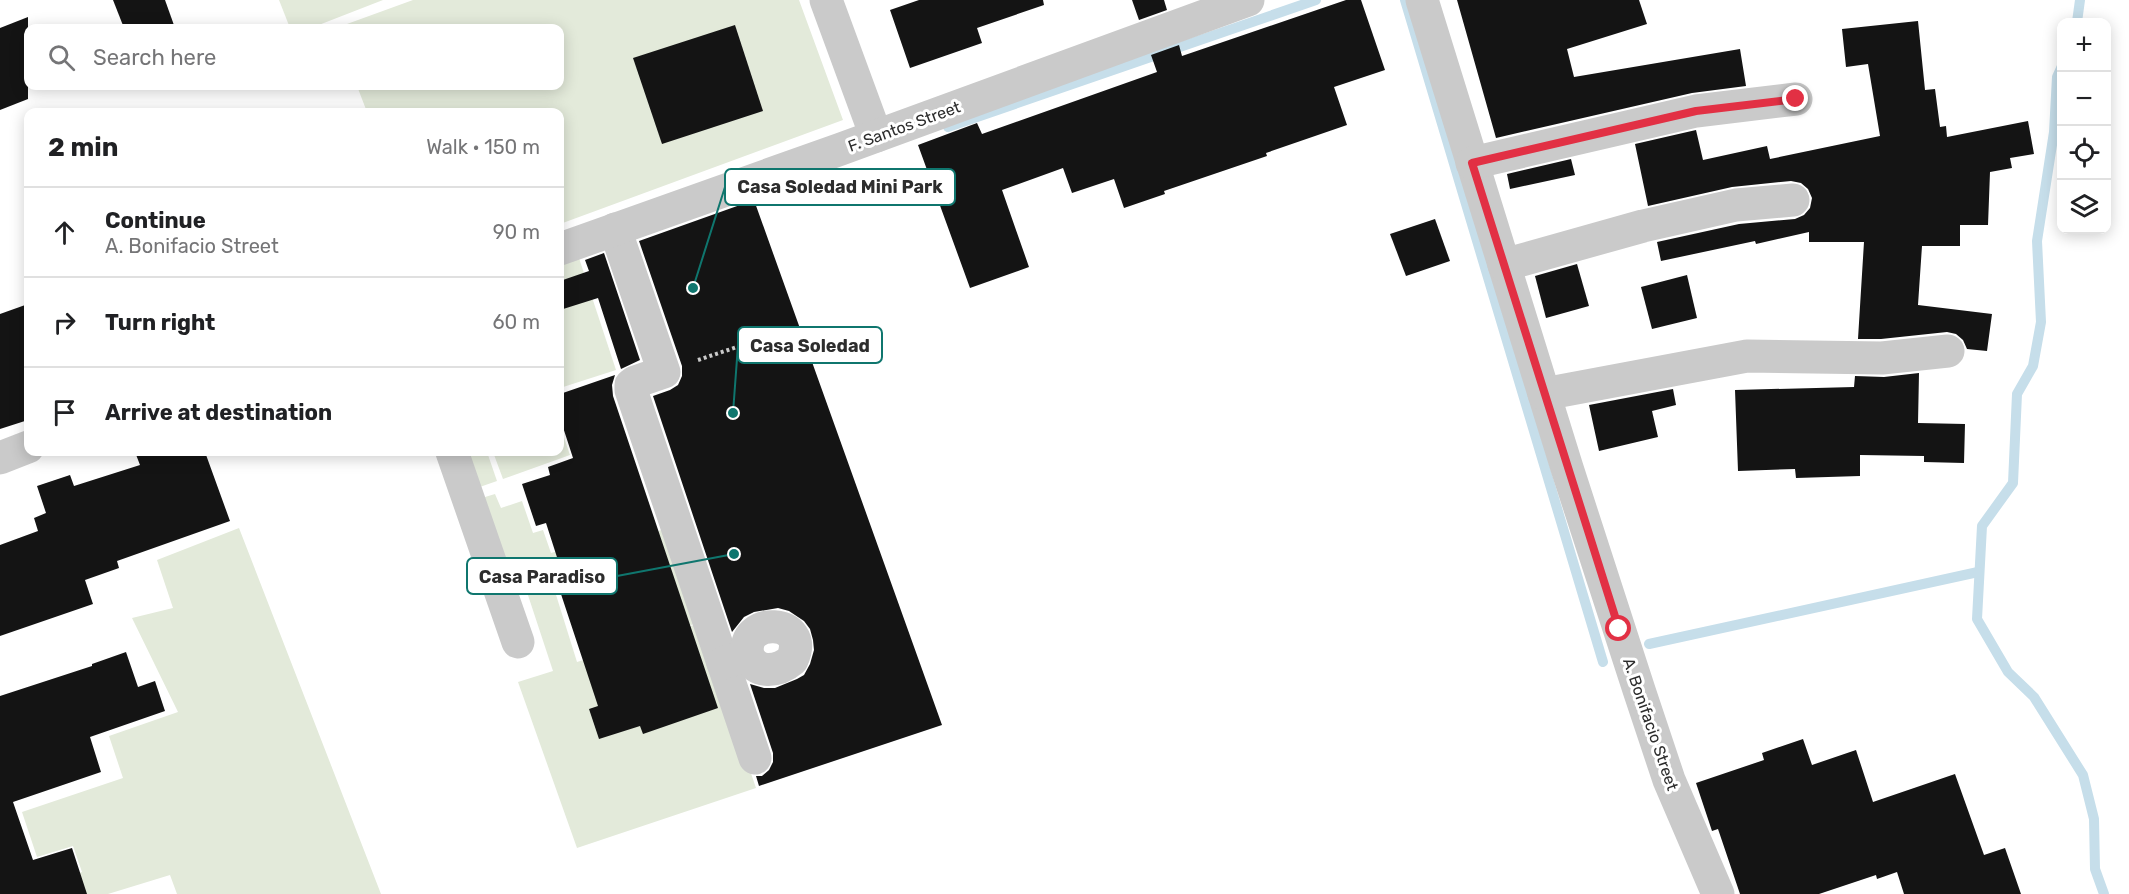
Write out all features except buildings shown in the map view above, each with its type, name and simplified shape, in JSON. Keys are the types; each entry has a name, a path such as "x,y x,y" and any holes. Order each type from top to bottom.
{"street":[{"path":"826,0 876,136"},
{"name":"F. Santos Street","path":"564,248 1248,0"},
{"name":"A. Bonifacio Street","path":"1422,0 1544,394 1669,780 1718,894"},
{"path":"1472,163 1696,111 1796,99"},
{"path":"1504,265 1654,223 1736,205 1793,200"},
{"path":"615,229 664,372 635,382 631,385 631,390 759,654 755,759"},
{"path":"1544,394 1747,356 1882,358 1948,351"},
{"path":"0,458 24,449"},
{"path":"453,456 518,642"}],"path":[{"path":"664,372 782,332 787,347"}],"green space":[{"path":"279,0 383,0 321,24 288,24"},
{"path":"413,0 799,0 843,120 564,223 564,108 365,108 359,90 564,90 564,24 347,24"},
{"path":"579,258 616,370 564,387 564,264"},
{"path":"564,438 570,455 503,479 494,456 564,456"},
{"path":"462,456 488,456 497,481 474,489"},
{"path":"495,494 501,508 522,501 533,533 543,530 551,553 565,549 569,560 503,582 475,500"},
{"path":"670,527 700,622 667,633 600,566 552,582 577,662 700,623 756,788 577,848 518,682 553,671 522,577"},
{"path":"239,528 381,894 177,894 170,875 108,894 53,894 48,882 82,872 73,846 37,857 22,812 123,778 109,736 178,712 132,618 173,608 157,560"}],"waterway":[{"path":"948,127 1316,0"},
{"path":"1405,0 1603,662"},
{"path":"2078,18 2080,0"},
{"path":"2059,72 2057,77 2054,132 2037,241 2041,322 2033,366 2017,394 2013,483 1982,526 1977,619 2008,672 2034,697 2083,775 2094,819 2095,869 2104,894"},
{"path":"1649,644 1978,572"}],"place":[{"name":"Casa Soledad Mini Park","path":"693,288"},
{"name":"Casa Soledad","path":"733,413"},
{"name":"Casa Paradiso","path":"734,554"}],"route":[{"path":"1619,629 1472,163 1696,111 1796,99"}]}
